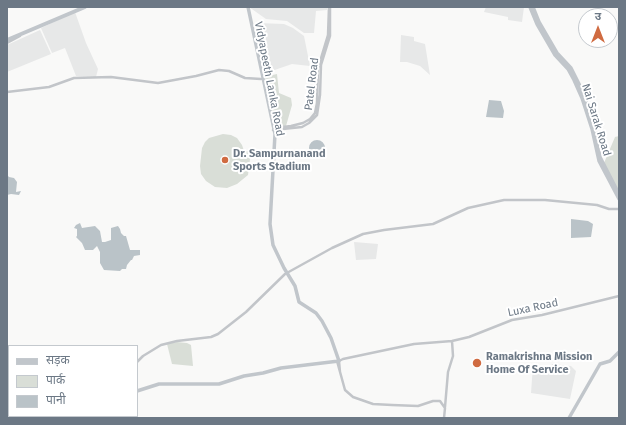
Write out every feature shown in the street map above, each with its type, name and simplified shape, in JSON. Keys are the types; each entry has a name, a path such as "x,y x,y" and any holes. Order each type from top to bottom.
{"highway":[{"path":"46,24 82,7"},
{"path":"7,41 86,7"}],"main road":[{"name":"Vidyapeeth Lanka Road","path":"247,7 261,79 274,129"},
{"name":"Vidyapeeth Lanka Road","path":"247,7 274,129 269,204 269,236 272,250 293,287 298,303 315,314 320,322 329,339 337,360"},
{"name":"Nai Sarak Road","path":"532,8 557,53 571,68 579,84 595,128 600,157 619,199"},
{"name":"Nai Sarak Road","path":"609,177 619,194"},
{"path":"569,418 600,364 610,361 619,352"},
{"path":"138,390 158,383 220,382 279,367 337,360"},
{"path":"51,418 56,417"}],"street":[{"name":"Patel Road","path":"274,129 303,123 310,119 315,113 317,103 318,68 329,36 330,7"},
{"path":"7,92 49,88 74,78 110,78 158,82 196,76 219,70 229,71 244,78 261,79"},
{"path":"138,361 143,356 161,345 176,341 210,337 218,334 246,312 285,273 332,248 363,234 433,224 463,209 504,200 529,199 619,209"},
{"name":"Luxa Road","path":"337,360 414,344 452,341 469,337 518,318 542,316 619,295"},
{"path":"445,418 448,372 453,356 452,341"},
{"name":"Vidyapeeth Lanka Road","path":"337,360 344,386 347,392 353,397 362,401 379,404 418,406 437,401 442,403 445,411"}],"shaded area":[{"path":"249,7 327,7 327,10 316,11 314,33 304,33 287,21 266,19"},
{"path":"486,7 524,7 522,22 508,20 508,17 484,12"},
{"path":"75,12 86,43 98,69 96,77 76,76 65,48 52,53 41,28"},
{"path":"257,23 284,24 293,28 304,36 310,66 292,64 263,74 251,25"},
{"path":"40,30 51,54 7,72 7,45"},
{"path":"401,35 414,37 414,41 425,44 430,75 420,66 407,62 400,62"},
{"path":"354,242 378,244 376,259 356,260"},
{"path":"552,364 571,366 576,371 570,399 531,393 533,365 551,367"}],"green space":[{"path":"277,74 279,93 291,98 292,105 286,126 274,127 264,77"},
{"name":"Dr. Sampurnanand Sports Stadium","path":"223,134 231,135 237,138 244,151 251,151 248,175 237,184 227,188 215,187 206,181 201,174 200,166 202,148 205,142 209,138"},
{"path":"619,136 619,189 615,189 604,163 615,137"},
{"path":"177,342 191,345 193,366 172,364 167,344"}],"water":[{"path":"489,100 501,101 504,111 503,118 486,117"},
{"path":"317,140 323,142 325,148 323,154 317,156 311,154 309,148 311,142"},
{"path":"7,175 14,178 17,182 16,192 21,191 19,195 7,195"},
{"path":"571,219 588,221 593,224 591,237 571,238"},
{"path":"80,223 82,228 95,226 100,231 102,242 111,240 111,228 118,226 121,233 126,236 130,250 140,250 140,255 134,256 127,265 126,269 122,269 120,271 104,270 100,263 100,252 97,246 93,250 85,250 82,243 76,237 77,229 74,228"}],"place":[{"name":"Dr. Sampurnanand Sports Stadium","path":"225,160"},
{"name":"Ramakrishna Mission Home Of Service","path":"477,363"}]}
